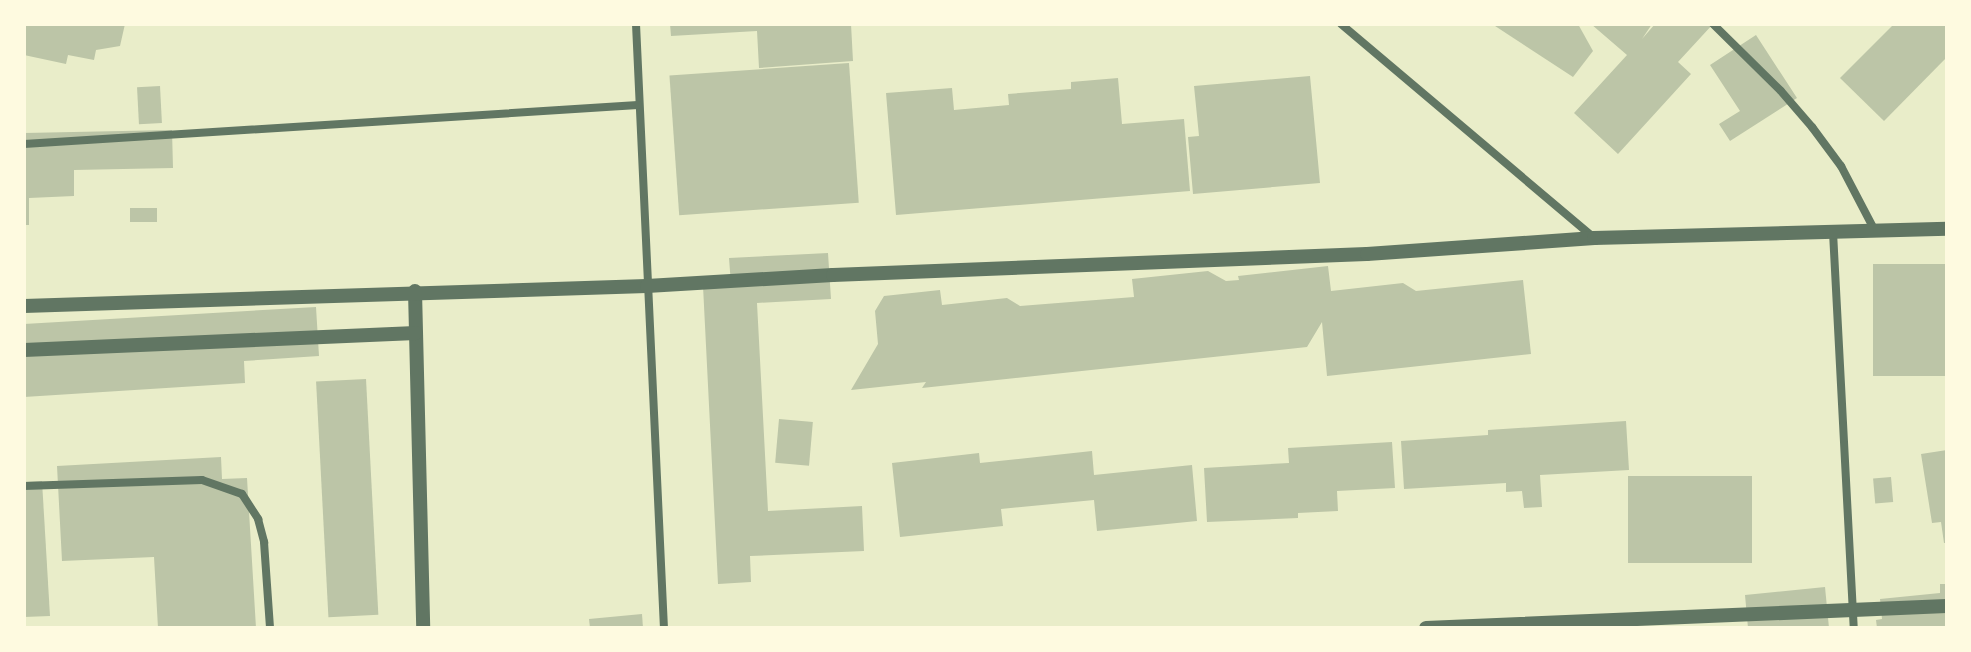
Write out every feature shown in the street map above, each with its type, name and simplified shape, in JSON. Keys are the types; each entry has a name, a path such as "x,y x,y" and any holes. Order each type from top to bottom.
{"street":[{"path":"636,24 664,628"},
{"path":"1341,24 1594,238"},
{"path":"1713,24 1781,91 1820,137 1841,166 1875,231"},
{"path":"24,144 638,105"},
{"path":"24,306 415,291 647,286 1367,254 1594,238 1947,229"},
{"path":"1833,232 1854,628"},
{"path":"415,291 423,628"},
{"path":"24,350 416,333"},
{"path":"24,486 202,480 242,494 258,519 264,542 270,628"},
{"path":"1426,628 1621,624 1947,606"}],"building":[{"path":"24,24 125,24 120,46 96,50 94,60 68,55 66,64 24,55"},
{"path":"670,24 851,24 853,61 759,68 757,31 671,36"},
{"path":"1492,24 1578,24 1593,51 1573,77"},
{"path":"1591,24 1652,24 1642,39 1655,24 1713,24 1678,62 1691,74 1618,154 1574,113 1627,55"},
{"path":"1894,24 1947,24 1947,57 1884,121 1840,78"},
{"path":"1756,35 1797,98 1730,141 1719,124 1740,111 1710,65"},
{"path":"849,63 859,203 679,215 669,76"},
{"path":"1310,76 1320,183 1193,194 1188,137 1199,136 1194,86"},
{"path":"1118,78 1122,124 1184,119 1190,191 896,215 886,93 952,88 954,110 1009,105 1008,94 1071,89 1071,82"},
{"path":"160,86 162,123 139,124 137,87"},
{"path":"172,130 173,168 74,170 74,196 29,198 29,225 24,225 24,133"},
{"path":"130,208 157,208 157,222 130,222"},
{"path":"828,253 831,299 757,303 768,511 862,506 864,551 750,556 751,582 718,584 703,286 731,285 729,258"},
{"path":"1873,264 1947,264 1947,376 1873,376"},
{"path":"1328,266 1331,291 1403,283 1416,291 1523,280 1531,354 1327,376 1322,322 1307,347 922,388 926,382 851,390 878,344 875,311 884,296 940,290 942,305 1007,298 1020,306 1134,297 1132,279 1208,271 1226,281 1239,280 1238,276"},
{"path":"316,307 319,356 244,361 245,383 24,397 24,324"},
{"path":"366,379 378,615 328,617 316,382"},
{"path":"779,419 813,422 809,466 775,463"},
{"path":"1626,421 1629,470 1540,475 1542,507 1524,508 1522,491 1506,492 1506,483 1404,489 1401,441 1488,435 1488,430"},
{"path":"1392,442 1395,488 1337,491 1338,511 1298,513 1298,518 1207,522 1204,468 1289,463 1288,448"},
{"path":"1947,450 1947,543 1944,543 1941,522 1932,523 1921,454"},
{"path":"1092,451 1094,475 1192,465 1197,521 1097,531 1094,500 1001,509 1003,526 900,537 892,463 979,453 980,463"},
{"path":"221,457 222,479 247,478 256,628 158,628 154,557 62,561 57,466"},
{"path":"1628,476 1752,476 1752,563 1628,563"},
{"path":"1891,477 1893,502 1875,503 1873,479"},
{"path":"42,481 50,616 24,617 24,482"},
{"path":"1940,584 1947,584 1947,628 1877,628 1876,620 1882,619 1880,599 1940,593"},
{"path":"1825,587 1829,628 1748,628 1745,595"},
{"path":"642,614 643,628 590,628 589,619"}]}
